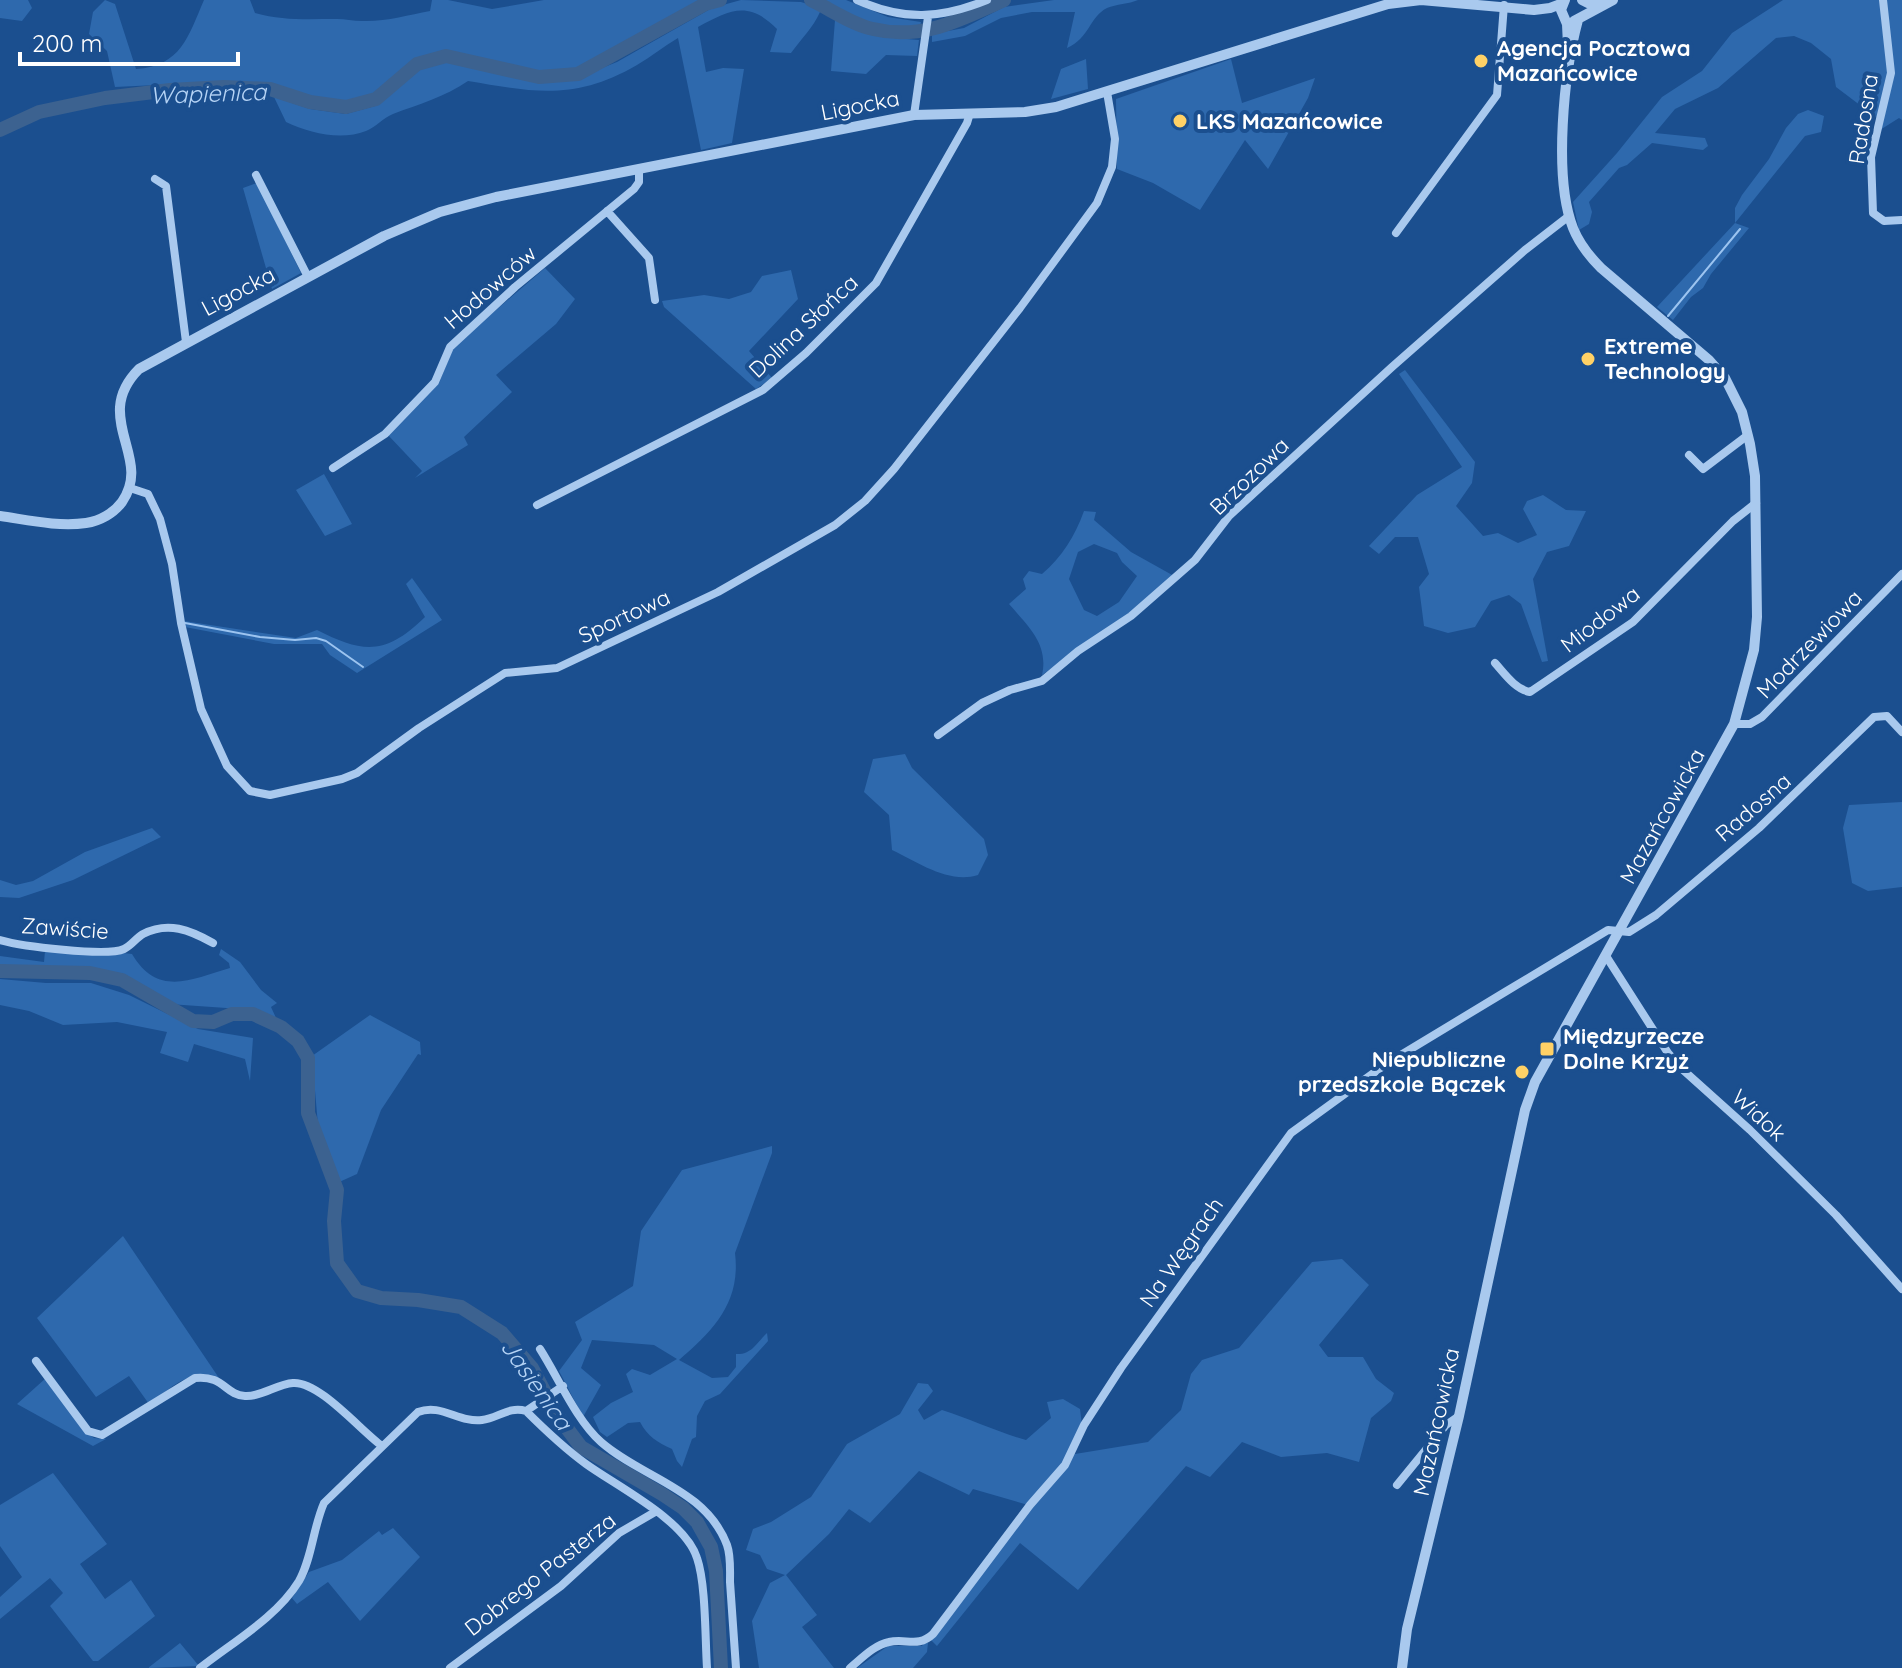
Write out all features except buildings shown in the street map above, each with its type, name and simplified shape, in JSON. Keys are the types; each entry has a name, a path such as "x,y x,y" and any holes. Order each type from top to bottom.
{"street":[{"path":"857,0 891,13 928,17 951,13 987,0"},
{"name":"Ligocka","path":"130,488 132,462 121,422 122,396 131,377 139,369 384,236 457,207 914,115 1040,110 1388,4 1421,0 1534,10 1564,9"},
{"path":"1582,0 1588,3 1602,0"},
{"name":"Mazańcowicka","path":"1402,1668 1407,1629 1459,1416 1525,1110 1535,1082 1734,724 1747,682 1755,639 1758,552 1755,476 1742,412 1725,378 1692,344 1589,256 1569,216 1563,132 1569,55 1585,7 1582,0"},
{"path":"1564,9 1571,21 1613,0"},
{"name":"Radosna","path":"1883,0 1891,73 1871,157 1873,213 1884,221 1902,220"},
{"path":"1396,233 1497,95 1504,5"},
{"path":"1564,9 1569,55"},
{"path":"914,115 928,17"},
{"name":"Sportowa","path":"130,488 148,494 160,519 201,709 227,766 240,783 250,791 270,795 357,773 419,728 505,673 557,668 718,592 835,525 865,501 894,469 1020,308 1097,203 1112,167 1115,139 1107,92"},
{"name":"Dolina Słońca","path":"537,505 763,390 806,353 876,283 922,206 970,113"},
{"name":"Hodowców","path":"333,468 385,434 435,382 450,347 515,287 639,182 639,169"},
{"path":"256,175 308,277"},
{"path":"155,179 166,186 186,342"},
{"path":"607,211 649,258 655,300"},
{"name":"Brzozowa","path":"938,735 982,703 1010,690 1042,681 1078,651 1131,616 1195,560 1229,516 1392,367 1525,250 1569,216"},
{"path":"1689,455 1703,469 1748,435"},
{"path":"0,516 64,524 89,523 117,508 130,488"},
{"name":"Miodowa","path":"1495,663 1514,684 1530,692 1633,622 1733,521 1756,503"},
{"name":"Modrzewiowa","path":"1734,724 1750,724 1762,717 1902,574"},
{"name":"Radosna","path":"1620,931 1629,932 1656,915 1759,828 1874,717 1887,716 1902,732"},
{"name":"Zawiście","path":"0,940 44,949 123,950 140,936 157,928 179,927 213,943"},
{"name":"Na Węgrach","path":"850,1668 876,1647 889,1641 919,1642 933,1634 1030,1505 1065,1465 1084,1425 1114,1378 1291,1133 1386,1064 1608,930 1620,931"},
{"name":"Widok","path":"1606,956 1668,1053 1682,1069 1750,1130 1836,1215 1902,1289"},
{"path":"540,1349 561,1388 598,1439 619,1456 690,1496 720,1529 728,1549 736,1668"},
{"path":"36,1361 88,1431 95,1434 102,1435 195,1378 206,1377 216,1379 237,1395 249,1397 287,1383 300,1382 314,1388 382,1446"},
{"path":"200,1668 279,1606 300,1579 324,1503 418,1412 427,1409 483,1420 507,1411 526,1411 561,1388"},
{"path":"526,1411 584,1463 680,1529 697,1558 707,1668"},
{"path":"1397,1485 1446,1425 1459,1416"},
{"name":"Dobrego Pasterza","path":"450,1668 561,1586 619,1533 655,1512"}],"shaded area":[{"path":"0,0 28,0 32,8 22,21 0,18"},
{"path":"105,0 115,4 136,69 151,67 173,56 187,37 204,0 250,0 255,13 276,17 371,21 430,11 432,0 492,9 544,0 707,0 575,70 540,72 444,53 415,61 375,96 346,104 309,99 269,86 239,81 115,87 107,51 89,34 93,12"},
{"path":"741,0 801,2 817,7 820,12 791,53 770,52 777,29 748,11 729,13 698,27 706,72 723,68 744,69 732,143 701,150 678,38 637,65 594,84 554,91 468,81 356,134 325,134 286,122 274,97 310,109 346,114 375,106 424,66 445,62 537,81 572,80 617,62 712,8"},
{"path":"817,0 846,0 888,17 921,22 920,28 872,27"},
{"path":"1054,0 1138,0 1101,12 1080,39 1067,48 1075,12 1032,12 1001,18 965,36 932,42 932,34 964,28 1004,7"},
{"path":"1783,0 1880,0 1889,73 1877,118 1836,87 1831,59 1811,43 1794,36 1776,38 1718,88 1675,109 1655,133 1705,138 1708,146 1703,150 1652,143 1627,165 1619,168 1589,202 1592,212 1589,224 1579,230 1573,202 1662,97 1702,71 1732,33"},
{"path":"1885,0 1902,0 1902,120 1899,118 1880,130 1892,74"},
{"path":"835,20 882,37 919,40 917,56 886,55 866,74 831,71"},
{"path":"1086,59 1088,89 1051,99 1061,69"},
{"name":"LKS Mazańcowice","path":"1231,59 1242,103 1315,78 1308,98 1268,169 1245,140 1200,210 1153,183 1117,169 1116,99"},
{"path":"1808,110 1824,116 1821,132 1805,136 1735,223 1735,208 1786,128 1798,114"},
{"path":"257,183 301,273 272,289 243,188"},
{"path":"1735,223 1749,228 1703,288 1691,297 1673,320 1657,307"},
{"path":"545,268 575,299 556,324 496,375 512,392 464,437 468,445 415,478 422,471 388,435 439,383 454,346"},
{"path":"791,270 798,299 749,351 772,378 756,389 664,307 662,301 704,295 729,299 751,292 762,276"},
{"path":"1405,370 1475,462 1472,483 1456,506 1483,536 1498,533 1518,543 1537,535 1523,509 1527,501 1543,495 1566,510 1586,511 1569,546 1547,552 1533,579 1548,661 1542,662 1521,604 1509,595 1491,601 1475,627 1448,633 1424,626 1419,587 1429,574 1418,537 1395,537 1379,554 1369,546 1417,495 1462,467 1399,374"},
{"path":"324,474 352,524 325,536 296,490"},
{"path":"1084,511 1096,512 1094,520 1131,552 1174,576 1129,613 1042,675 1040,645 1009,604 1026,589 1023,579 1029,571 1042,574 1056,560","holes":["1094,544 1117,553 1137,576 1119,602 1097,616 1084,610 1069,579 1078,552"]},
{"path":"412,578 442,620 357,673 330,655 322,644 274,644 185,627 184,621 296,638 317,630 348,643 374,647 398,638 425,617 406,584"},
{"path":"905,754 912,768 984,839 988,855 978,875 956,877 945,874 892,850 889,815 864,792 873,759"},
{"path":"1902,802 1902,887 1868,891 1852,883 1843,828 1849,805"},
{"path":"152,828 161,837 73,880 19,898 0,897 0,880 16,885 33,881 85,852"},
{"path":"221,949 240,962 261,990 277,1003 271,1007 277,1020 255,1010 169,1004 122,976 90,969 22,970 0,967 0,956 44,962 45,951 123,953 132,954 142,968 153,976 176,982 230,968 229,963 219,955"},
{"path":"0,979 91,983 129,995 198,1029 253,1038 250,1081 245,1059 194,1044 188,1062 160,1053 167,1032 117,1022 63,1025 29,1011 0,1005"},
{"path":"370,1015 420,1042 421,1055 418,1054 381,1110 357,1174 337,1183 318,1125 312,1056"},
{"path":"772,1146 735,1253 734,1286 729,1300 714,1326 679,1360 712,1378 728,1377 736,1367 736,1354 750,1350 767,1333 768,1341 720,1394 705,1401 697,1416 696,1437 692,1439 682,1467 672,1449 653,1438 640,1422 628,1423 607,1437 600,1432 593,1417 633,1392 626,1374 632,1369 650,1375 677,1359 654,1345 592,1340 581,1368 601,1385 583,1417 559,1371 582,1340 575,1322 633,1286 641,1231 682,1170"},
{"path":"123,1236 219,1378 190,1377 149,1404 129,1376 96,1397 37,1318"},
{"path":"1342,1259 1369,1285 1319,1345 1328,1357 1363,1357 1376,1379 1394,1393 1391,1401 1371,1418 1359,1462 1327,1453 1281,1457 1242,1442 1210,1477 1186,1466 1078,1590 1020,1543 937,1646 931,1640 1028,1505 973,1489 969,1495 919,1471 870,1523 849,1509 829,1534 786,1575 817,1615 802,1627 834,1668 759,1668 752,1621 770,1583 785,1575 767,1569 760,1555 746,1550 753,1529 771,1522 811,1497 847,1444 900,1414 918,1383 928,1384 933,1391 918,1410 924,1420 942,1410 1026,1440 1051,1418 1047,1402 1063,1399 1080,1409 1082,1425 1069,1455 1148,1442 1181,1410 1191,1374 1202,1360 1239,1348 1312,1262"},
{"path":"46,1378 84,1431 94,1438 106,1439 93,1446 17,1404"},
{"path":"53,1473 107,1544 80,1564 105,1599 131,1580 155,1616 98,1661 93,1661 50,1606 63,1593 50,1578 0,1619 0,1597 22,1577 0,1546 0,1505"},
{"path":"393,1528 420,1557 360,1621 328,1582 297,1604 292,1598 309,1572 342,1560 379,1531 382,1535"},
{"path":"180,1643 199,1666 148,1668"},
{"path":"928,1643 927,1652 913,1668 857,1668 888,1646 922,1646"}],"waterway":[{"name":"Wapienica","path":"0,130 39,112 105,98 170,90 224,87 270,89 310,102 346,107 376,99 417,64 446,56 539,77 578,74 705,4 720,0"},
{"name":"Wapienica","path":"811,0 865,27 891,32 941,26 1004,0"},
{"path":"1668,316 1740,229"},
{"path":"185,623 260,637 316,638 326,641 363,667"},
{"name":"Jasienica","path":"0,971 90,973 122,980 193,1021 213,1022 232,1014 253,1014 281,1027 298,1041 308,1058 308,1113 337,1190 334,1221 337,1263 357,1291 381,1298 461,1307 502,1333 532,1368 557,1415 581,1447 662,1494 697,1522 711,1547 716,1571 721,1668"}],"place":[{"name":"Agencja Pocztowa Mazańcowice","path":"1481,61"},
{"name":"LKS Mazańcowice","path":"1180,121"},
{"name":"Extreme Technology","path":"1588,359"},
{"name":"Międzyrzecze Dolne Krzyż","path":"1547,1049"},
{"name":"Niepubliczne przedszkole Bączek","path":"1522,1072"}]}
